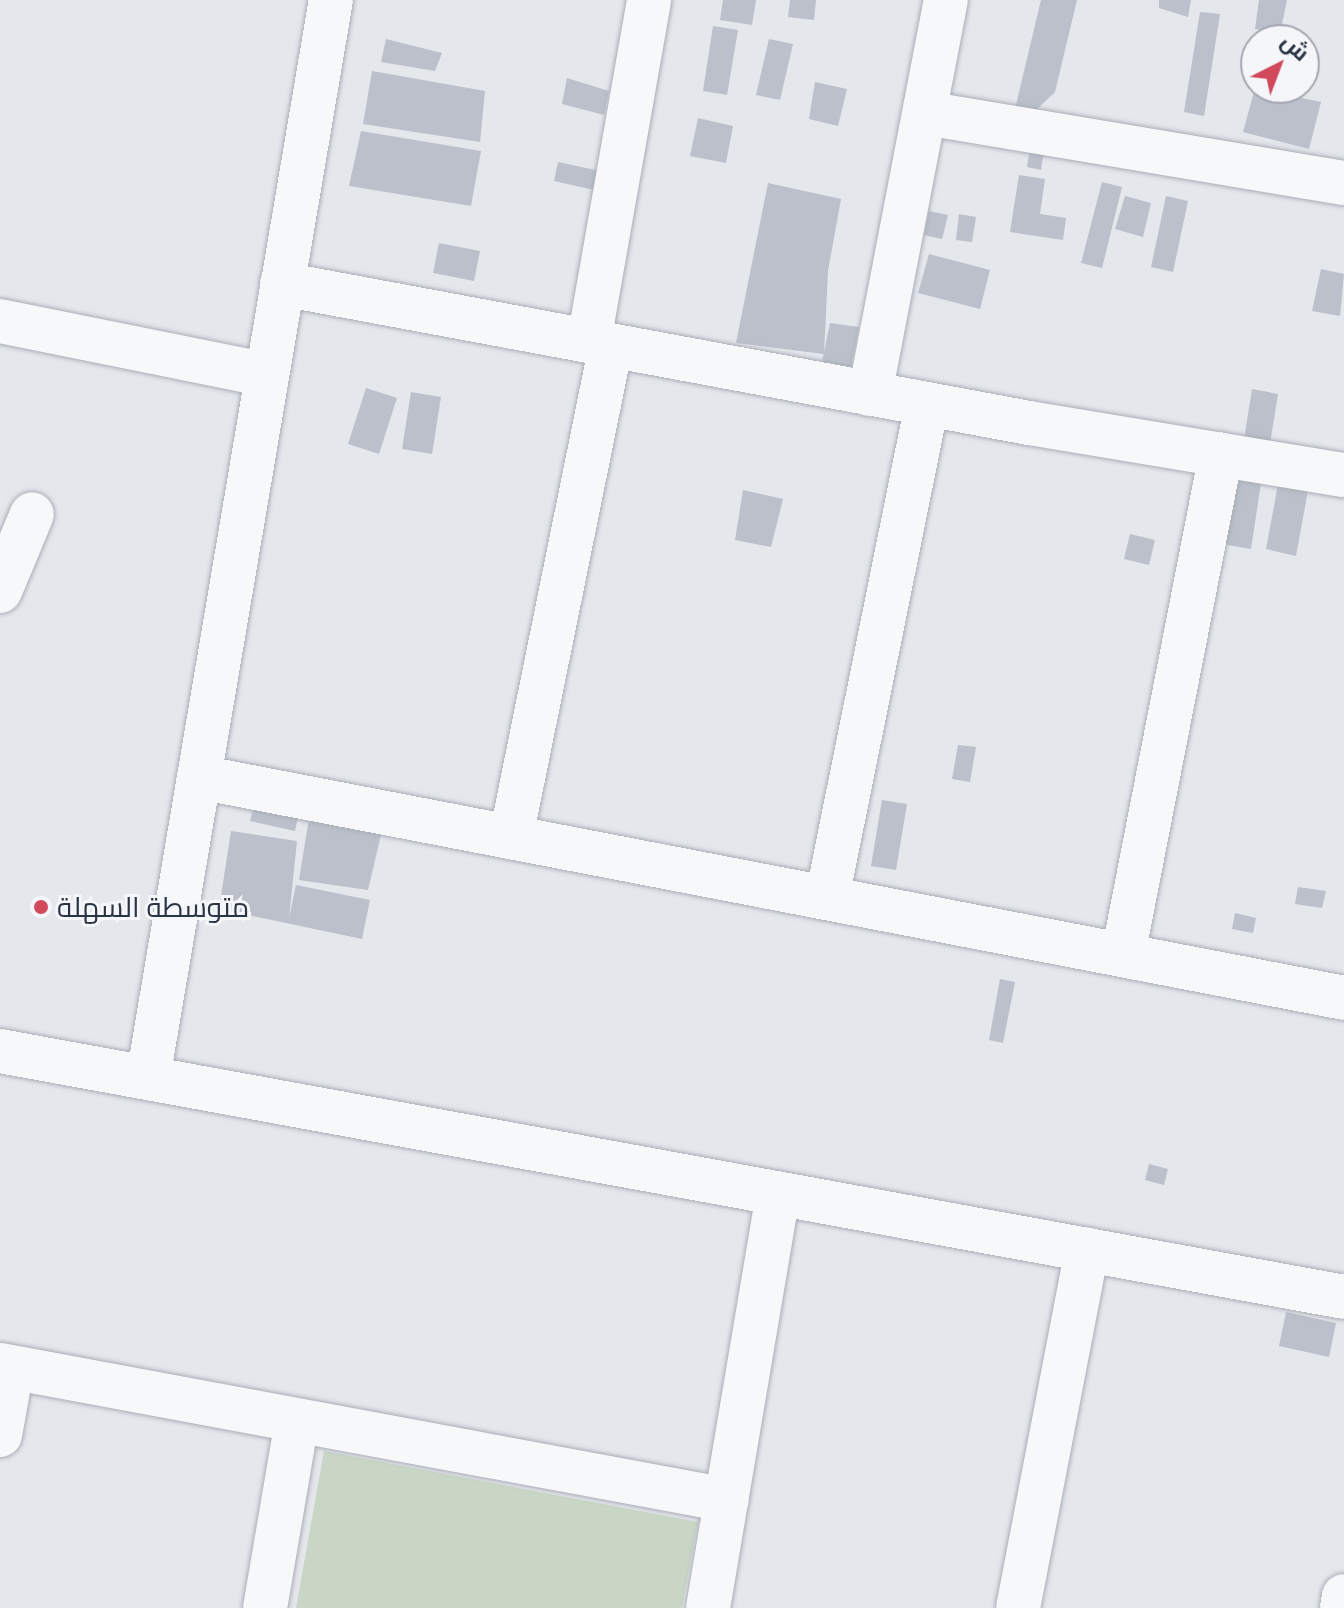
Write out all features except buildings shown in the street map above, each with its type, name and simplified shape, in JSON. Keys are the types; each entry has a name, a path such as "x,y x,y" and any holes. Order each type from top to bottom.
{"street":[{"path":"148,1078 331,0"},
{"path":"511,837 600,343 649,0"},
{"path":"870,394 946,0"},
{"path":"925,113 1344,183"},
{"path":"282,284 870,394 1344,475"},
{"path":"0,321 267,375"},
{"path":"827,898 927,404"},
{"path":"1123,955 1221,454"},
{"path":"0,591 32,514"},
{"path":"199,777 1344,998"},
{"path":"0,1051 1344,1297"},
{"path":"708,1608 778,1194"},
{"path":"1018,1608 1087,1250"},
{"path":"0,1435 6,1366 727,1500"},
{"path":"265,1608 297,1421"},
{"path":"1342,1608 1344,1596"}],"green space":[{"path":"324,1451 698,1522 682,1608 296,1608"}],"place":[{"name":"متوسطة السهلة","path":"41,907"}]}
